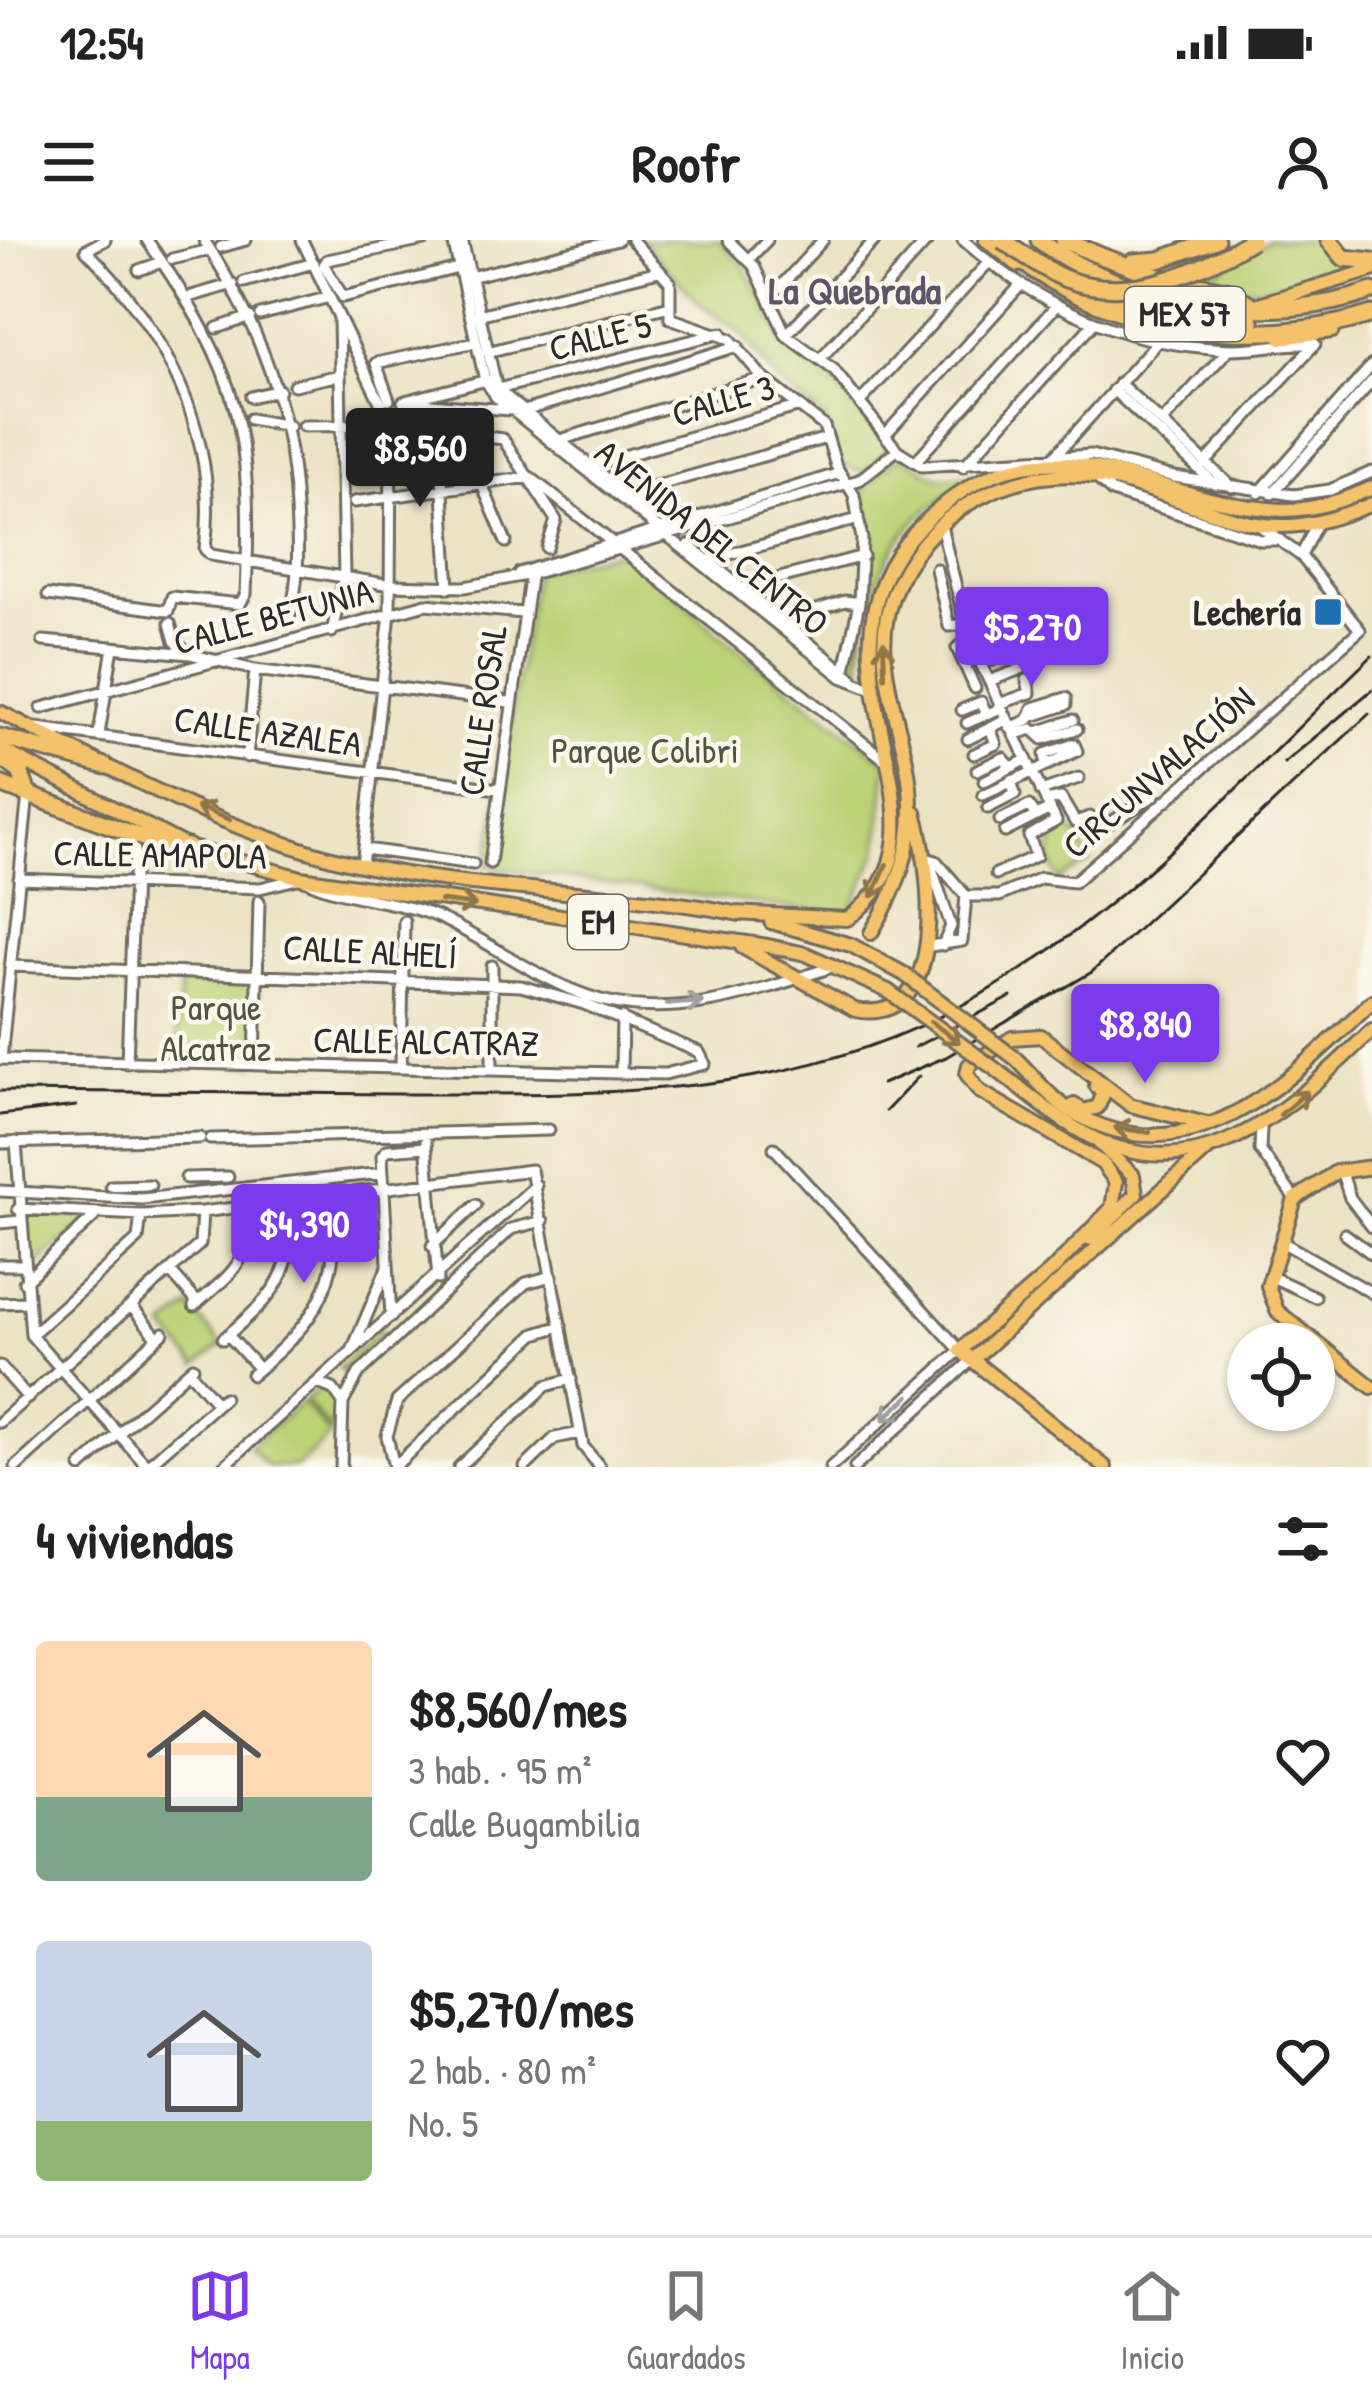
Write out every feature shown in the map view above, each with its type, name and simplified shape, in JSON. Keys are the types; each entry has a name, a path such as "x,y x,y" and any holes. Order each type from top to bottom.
{"highway":[{"path":"994,240 1055,274 1103,286 1185,278 1252,240"},
{"path":"994,240 1042,276 1110,309 1215,328 1298,329 1372,317"},
{"name":"MEX 57","path":"1014,240 1080,283 1156,309 1258,321 1337,314 1372,303"},
{"name":"MEX 57","path":"1039,240 1059,256 1122,284 1252,306 1335,302 1372,291"},
{"path":"1064,240 1166,279 1226,290 1252,306"},
{"path":"1098,255 1149,262 1216,240"},
{"path":"1329,240 1344,258 1372,261"},
{"path":"0,737 28,735 105,766"},
{"path":"0,753 20,771 28,794"},
{"path":"0,784 151,842 188,847"}],"main road":[{"path":"994,240 1070,298 1151,325 1258,339 1316,334 1372,317"},
{"path":"1252,306 1372,270"},
{"path":"735,913 848,920 878,889 894,839 897,796 863,685 871,613 883,577 902,546 932,514 967,489 1053,458 1251,506 1310,508 1372,488"},
{"path":"730,941 855,1010 882,1009 914,985 936,946 925,857 886,687 884,627 898,582 941,526 973,500 1016,481 1103,467 1256,524 1316,524 1372,504"},
{"path":"0,712 28,735"},
{"name":"EM","path":"0,753 188,847 301,878 806,954 888,991 1094,1138 1154,1153 1210,1148 1261,1127 1372,1030"},
{"name":"EM","path":"105,766 210,812 362,866 735,913 822,935 897,969 1015,1058 1049,1094 1097,1124 1156,1133 1207,1124 1252,1109 1372,1001"},
{"path":"871,933 899,879 911,800"},
{"path":"529,912 530,886"},
{"path":"848,920 855,932 871,933"},
{"path":"871,933 897,969"},
{"path":"1038,1299 1051,1271 1112,1208 1116,1182 1102,1163 979,1091 967,1074 974,1059 1023,1035 1052,1041 1130,1106 1207,1124"},
{"path":"1331,1040 1346,1056"},
{"path":"1030,1073 1072,1104 1092,1111 1103,1096 1076,1061"},
{"path":"1094,1138 1128,1168 1136,1194 960,1350 1105,1467"},
{"path":"972,1360 1210,1148"},
{"path":"1370,1381 1277,1311 1270,1297 1270,1276 1295,1199 1341,1170 1372,1167"}],"street":[{"path":"105,240 86,248 162,344 188,400 211,507 207,554 392,585 465,587 843,478 862,478"},
{"path":"48,595 168,610 172,597 240,604 246,594 250,507 240,415 205,331 167,261 147,240"},
{"path":"139,270 212,245 246,240"},
{"path":"302,240 339,297 618,240"},
{"path":"192,296 425,240"},
{"path":"459,240 476,342 491,385"},
{"path":"632,240 670,282 666,307 675,322 722,333 763,378 824,426 854,496 863,556 844,674"},
{"path":"728,240 749,259 786,335 820,359 861,401 898,450 930,468 1053,458 1160,340"},
{"path":"749,259 766,240"},
{"path":"769,299 823,240"},
{"path":"786,335 875,240"},
{"path":"820,359 928,240"},
{"path":"963,240 1021,286 1093,324 1160,340 1229,349 1315,344 1205,463"},
{"path":"212,245 255,316 289,426 299,571 289,618"},
{"path":"319,262 330,297 385,400"},
{"path":"861,401 989,262"},
{"path":"465,270 491,385"},
{"path":"478,315 658,271"},
{"path":"114,278 126,274"},
{"path":"884,435 1021,286"},
{"path":"217,328 330,297"},
{"path":"915,462 1056,306"},
{"path":"487,352 666,307"},
{"path":"332,632 344,577 338,313"},
{"path":"963,467 1093,324"},
{"name":"CALLE 5","path":"385,400 403,402 491,385 722,333"},
{"path":"362,866 392,585 391,425 376,363 476,342"},
{"path":"403,402 519,411 738,346"},
{"path":"1162,422 1229,349"},
{"path":"1259,493 1372,365"},
{"path":"294,385 340,375"},
{"path":"560,440 763,378"},
{"path":"1272,494 1372,381"},
{"name":"AVENIDA DEL CENTRO","path":"491,385 664,530 863,685"},
{"path":"1116,387 1162,422 1232,488"},
{"path":"1116,387 1216,484"},
{"path":"251,397 279,390"},
{"name":"CALLE 3","path":"592,465 800,406"},
{"name":"AVENIDA DEL CENTRO","path":"519,411 592,465 664,530 708,560 844,674"},
{"path":"250,419 289,426"},
{"path":"303,426 391,425 503,439 556,520 547,548"},
{"path":"439,429 449,588"},
{"path":"479,434 482,487 506,542"},
{"path":"627,494 827,438"},
{"path":"854,496 862,478 898,450"},
{"path":"1282,540 1261,540 1112,492 1103,467 1272,494 1330,490 1372,472"},
{"path":"354,502 530,477 890,764"},
{"path":"708,560 858,519"},
{"path":"1256,524 1301,556 1316,524"},
{"path":"941,526 970,641 1056,821 1029,836 1036,856 996,874"},
{"path":"742,588 863,556"},
{"name":"CIRCUNVALACIÓN","path":"966,896 999,896 1041,878 1073,882 1361,626 1301,556"},
{"path":"936,569 949,626 964,624"},
{"name":"CALLE ROSAL","path":"490,863 527,570"},
{"path":"464,608 465,587"},
{"path":"426,604 428,588"},
{"path":"783,621 844,601 859,603"},
{"name":"CALLE BETUNIA","path":"42,708 426,604 522,613"},
{"path":"170,623 178,646 190,654"},
{"path":"975,688 957,648 985,639 1017,698"},
{"path":"43,640 190,654 255,670 509,702"},
{"path":"99,734 112,647"},
{"path":"988,681 1010,679 1022,670 1021,662"},
{"path":"248,758 255,670"},
{"path":"967,723 1030,693 1027,680"},
{"path":"962,710 981,702 987,714"},
{"path":"1010,728 1030,717"},
{"path":"968,739 990,728 1010,728 1037,732 1043,739 1075,724"},
{"path":"974,754 996,744 990,728"},
{"name":"CALLE AZALEA","path":"28,735 99,734 498,789"},
{"path":"980,775 1046,761"},
{"path":"983,795 1012,780 1028,765"},
{"path":"1054,771 1058,785"},
{"path":"1003,826 1036,816 1058,785 1079,778"},
{"path":"988,808 1015,794 1012,780"},
{"path":"0,1059 28,794"},
{"path":"1046,800 1061,797 1075,822 1090,818 1098,830 1154,796"},
{"path":"365,849 473,864"},
{"path":"127,1063 135,850"},
{"path":"925,857 966,896 964,938 936,946"},
{"path":"925,857 950,926 936,946"},
{"path":"301,878 323,890 426,913 557,983 629,1004 723,1000 835,966"},
{"name":"CALLE AMAPOLA","path":"19,879 260,888 301,878"},
{"path":"255,1065 260,901"},
{"path":"401,1068 404,921"},
{"name":"CALLE ALHELÍ","path":"10,966 493,983 543,991 626,1020 699,1052 705,1064"},
{"path":"492,966 492,1070"},
{"path":"621,1072 629,1004"},
{"name":"CALLE ALCATRAZ","path":"0,1059 665,1074 705,1064"},
{"path":"1261,1127 1260,1150 1295,1199"},
{"path":"0,1143 549,1130"},
{"path":"426,1131 435,1276 446,1288"},
{"path":"16,1142 22,1264 32,1335 118,1432 147,1467 220,1401 191,1369 118,1432 81,1467"},
{"path":"392,1317 384,1151 426,1147"},
{"path":"774,1148 960,1350 831,1467"},
{"path":"18,1209 141,1215 202,1212 531,1170 580,1432 595,1465"},
{"path":"1341,1170 1350,1198 1372,1227"},
{"path":"186,1194 185,1173 228,1177"},
{"path":"0,1191 186,1194 383,1173"},
{"path":"117,1190 151,1185"},
{"path":"223,1467 536,1185"},
{"path":"290,1202 292,1240 286,1270 272,1294 225,1337 255,1372 306,1323 329,1285 337,1255 334,1196"},
{"path":"432,1246 476,1205"},
{"path":"170,1271 196,1304 241,1264 249,1240 247,1206"},
{"path":"0,1422 203,1241 202,1212"},
{"path":"24,1282 98,1214"},
{"path":"32,1335 138,1239 141,1215"},
{"path":"500,1217 511,1229"},
{"path":"0,1223 19,1221"},
{"path":"341,1467 343,1403 351,1383 511,1229 543,1221"},
{"path":"1345,1234 1372,1254"},
{"path":"1282,1243 1372,1293"},
{"path":"351,1353 388,1262"},
{"path":"0,1265 22,1264"},
{"path":"394,1467 389,1418 408,1388 526,1283 552,1276"},
{"path":"1270,1276 1315,1297"},
{"path":"0,1304 26,1302"},
{"path":"16,1467 161,1336 131,1306"},
{"path":"394,1467 535,1334 562,1326"},
{"path":"854,1467 972,1360"},
{"path":"0,1366 28,1398"},
{"path":"334,1368 351,1383"},
{"path":"459,1467 545,1386 571,1378"},
{"path":"318,1383 334,1389 343,1403"},
{"path":"525,1467 555,1438 580,1432"}],"green space":[{"path":"642,240 719,240 744,266 788,348 823,370 890,449 863,474 840,463 827,421 779,382 741,332 699,303"},
{"path":"1269,240 1321,240 1335,261 1355,269 1265,288 1169,285 1219,270"},
{"path":"900,456 939,478 984,476 930,507 890,554 867,612 862,675 854,673 869,548 862,501 866,483"},
{"name":"Parque Colibri","path":"626,550 723,638 887,762 878,851 849,916 487,867 535,571"},
{"path":"1066,828 1076,834 1090,862 1059,880 1050,860 1053,836"},
{"name":"Parque Alcatraz","path":"258,982 255,1065 176,1064 180,984"},
{"path":"25,1210 90,1217 31,1269"},
{"path":"190,1307 222,1345 197,1366 165,1328"},
{"path":"381,1330 386,1336 350,1378 339,1368"},
{"path":"325,1386 340,1403 330,1430 305,1400"},
{"path":"302,1402 331,1435 297,1467 268,1467 249,1447"}],"railway":[{"path":"0,1091 480,1094 636,1090 787,1070 860,1049 933,1020 1005,980 1104,909 1372,656"},
{"path":"1284,763 1372,690"},
{"path":"882,1084 946,1057 1092,972 1369,714"},
{"path":"915,1047 1011,997"},
{"path":"886,1111 919,1076"},
{"path":"0,1115 76,1106"}],"place":[{"name":"Lechería","path":"1328,612"}],"district":[{"name":"La Quebrada","path":"855,290"}]}
